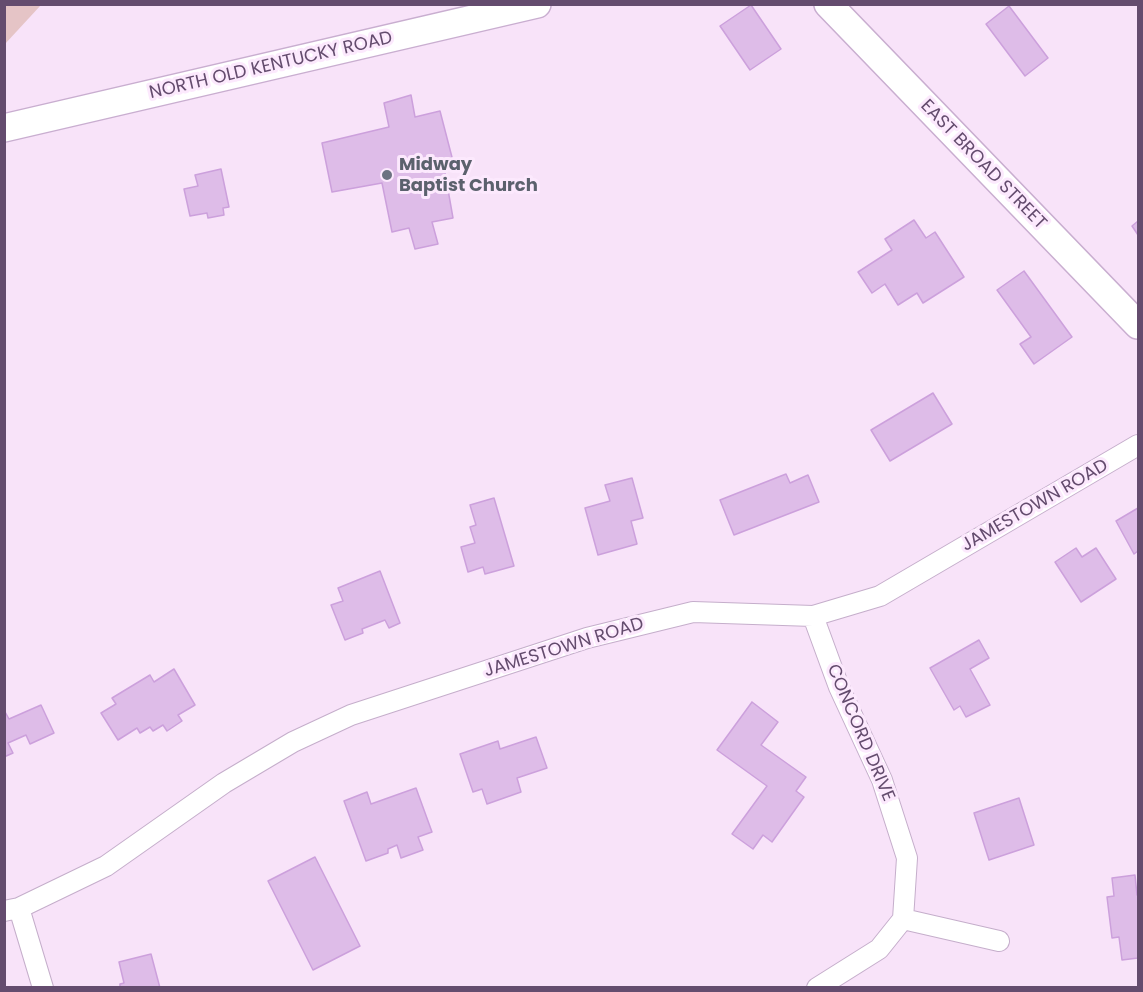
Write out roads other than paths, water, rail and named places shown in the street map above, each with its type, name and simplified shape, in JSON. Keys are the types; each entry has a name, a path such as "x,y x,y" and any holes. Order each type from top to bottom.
{"street":[{"name":"NORTH OLD KENTUCKY ROAD","path":"4,128 537,4"},
{"name":"EAST BROAD STREET","path":"828,4 1138,325"},
{"name":"JAMESTOWN ROAD","path":"12,910 106,866 224,783 293,742 351,716 587,638 693,612 813,616 880,596 1138,446"},
{"name":"CONCORD DRIVE","path":"813,616 839,687 882,780 908,858 903,919"},
{"path":"12,910 43,987"},
{"path":"817,987 879,949 903,919 999,941"}],"place":[{"name":"Midway Baptist Church","path":"387,175"}]}
